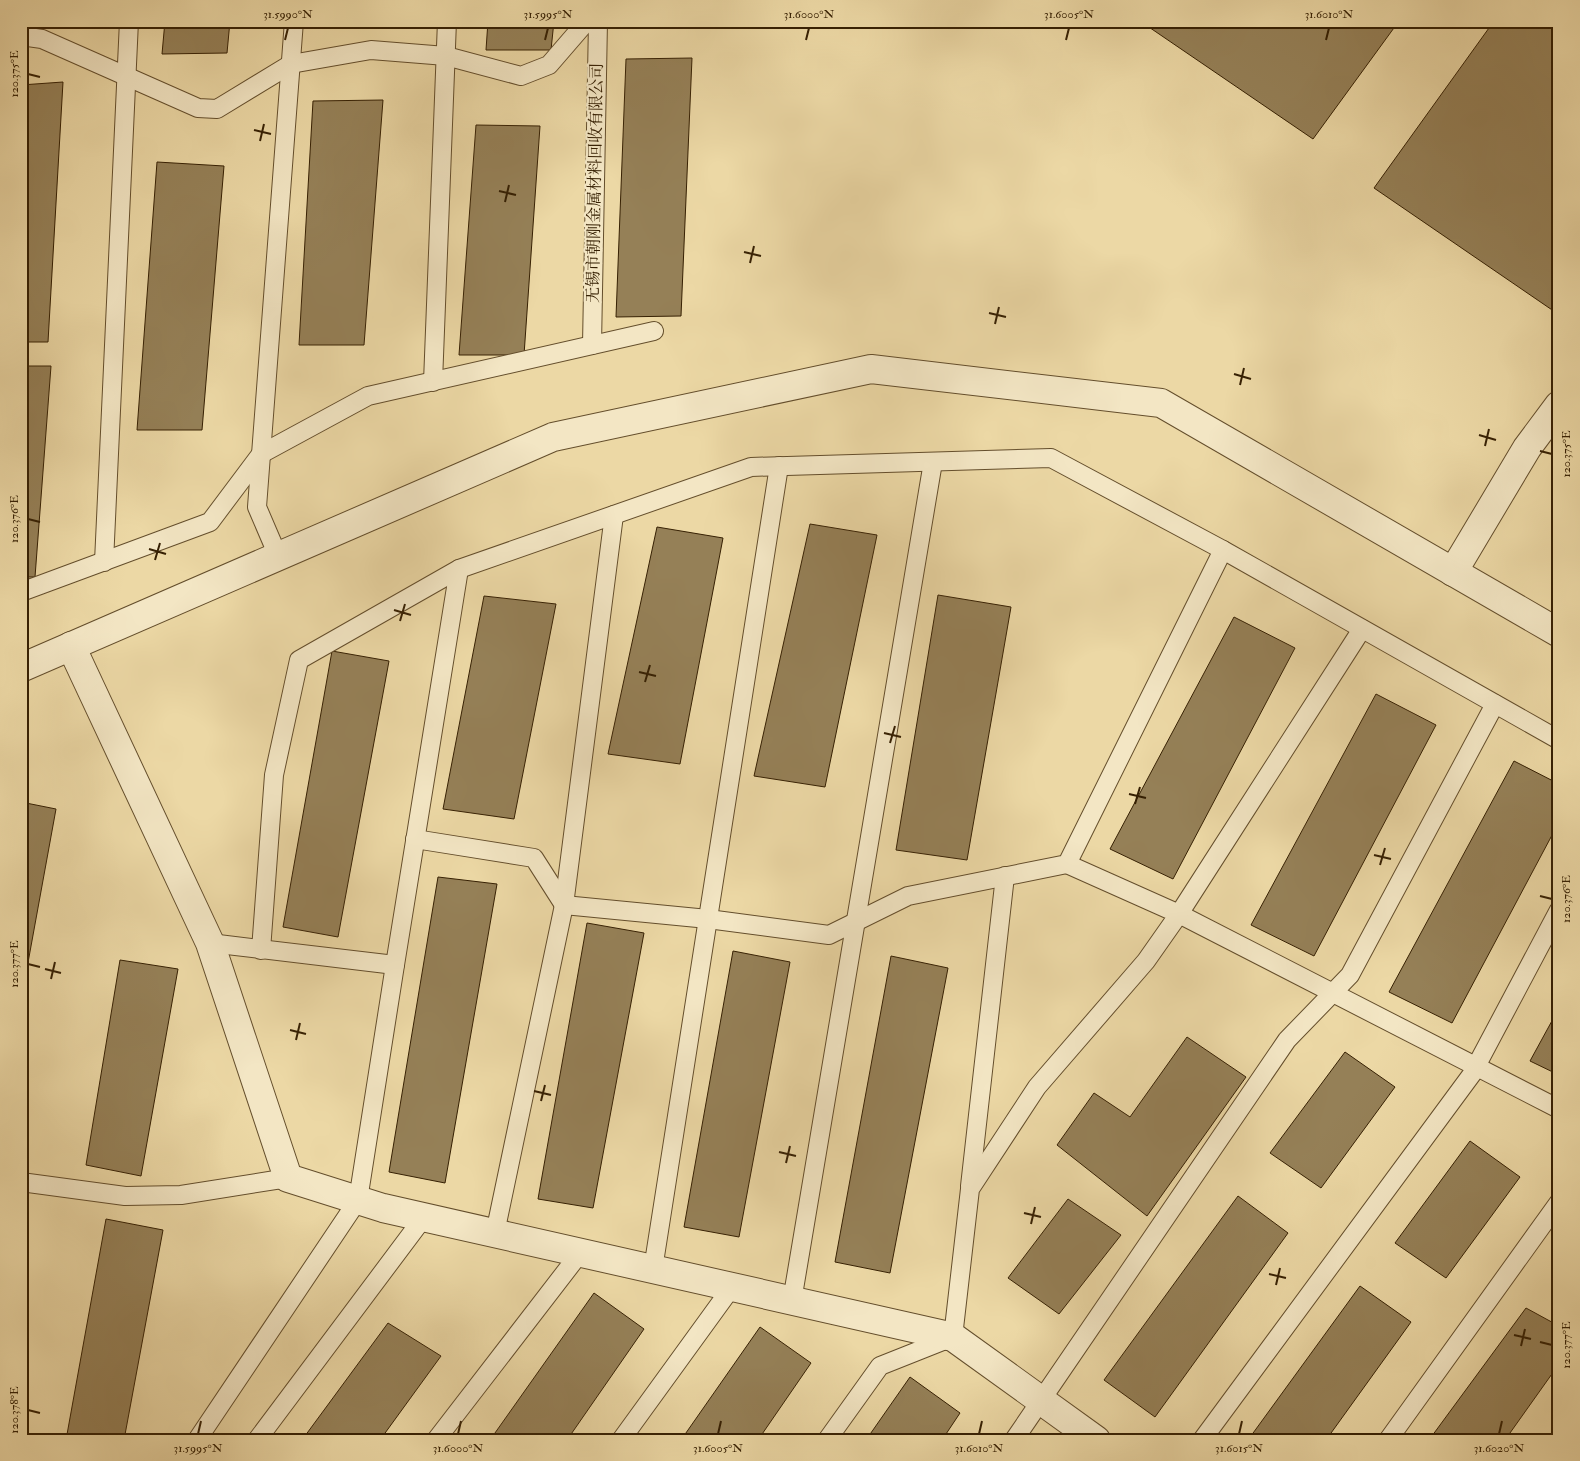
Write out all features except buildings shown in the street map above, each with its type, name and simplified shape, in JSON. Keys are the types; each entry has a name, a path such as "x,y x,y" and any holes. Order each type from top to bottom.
{"street":[{"path":"21,668 553,437 871,369 1160,403 1559,633"},
{"path":"1454,572 1527,448 1559,405"},
{"path":"71,646 210,943 288,1178 383,1208 952,1337 1096,1440"}],"lane":[{"path":"104,562 130,21"},
{"path":"278,556 257,507 294,21"},
{"path":"432,382 447,21"},
{"path":"21,36 42,39 198,108 217,109 291,64 370,50 446,56 521,76 549,65 587,21"},
{"name":"无锡市朝刚金属材料回收有限公司","path":"592,345 598,21"},
{"path":"21,592 210,522 260,454 368,396 654,331"},
{"path":"261,950 274,775 299,660 459,569 751,467 1051,458 1223,550 1559,740"},
{"path":"792,1301 933,462"},
{"path":"653,1269 779,466"},
{"path":"495,1233 564,905 614,515"},
{"path":"1068,864 1223,550"},
{"path":"197,1440 358,1200 459,569"},
{"path":"970,1189 1037,1087 1146,961 1179,914 1362,629"},
{"path":"1014,1440 1287,1040 1350,975 1494,704"},
{"path":"415,839 534,858 564,905"},
{"path":"564,905 708,920 830,936 908,896 1068,864 1179,914 1559,1109"},
{"path":"827,1440 880,1366 952,1337 1006,876"},
{"path":"1202,1440 1472,1074 1559,910"},
{"path":"210,943 395,965"},
{"path":"21,1182 125,1196 181,1195 288,1178"},
{"path":"1388,1440 1559,1202"},
{"path":"257,1440 424,1217"},
{"path":"436,1440 580,1253"},
{"path":"621,1440 732,1287"}]}
